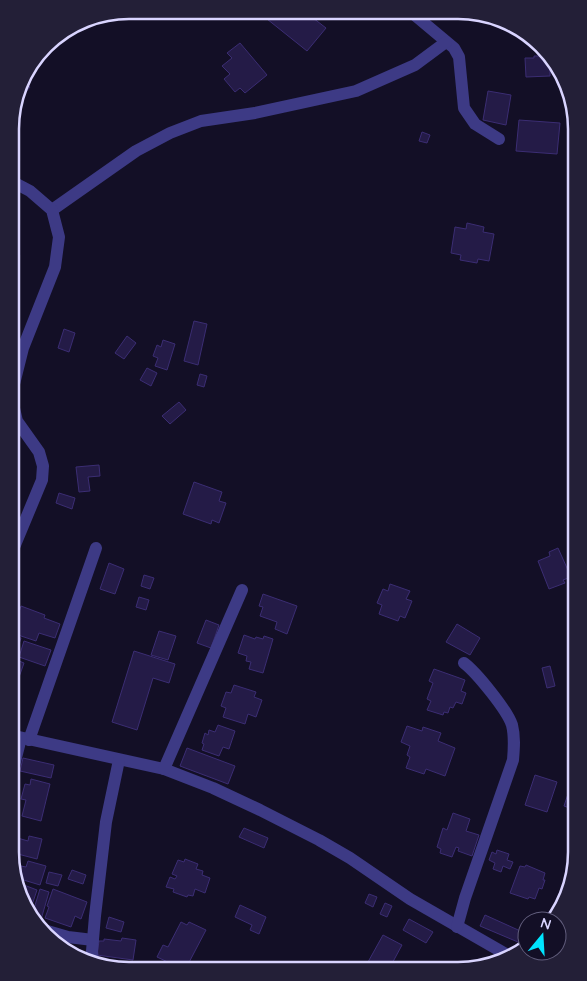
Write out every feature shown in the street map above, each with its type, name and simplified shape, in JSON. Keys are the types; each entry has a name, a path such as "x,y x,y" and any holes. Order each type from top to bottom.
{"street":[{"path":"419,19 454,48 459,58 464,108 475,124 499,139"},
{"path":"52,210 136,151 170,133 201,120 256,113 356,91 415,65 446,42"},
{"path":"19,186 52,210 59,237 55,267 23,348 19,364"},
{"path":"19,424 40,452 43,466 42,480 19,535"},
{"path":"96,548 20,738 164,770 221,792 319,840 350,858 410,899 503,953"},
{"path":"164,770 242,590"},
{"path":"458,927 471,880 513,760 514,736 511,723 500,706 475,672 464,663"},
{"path":"93,956 93,940 106,822 119,760"},
{"path":"54,933 93,940"}],"building":[{"path":"267,19 314,19 326,28 307,51"},
{"path":"240,43 267,75 245,93 240,88 235,92 224,79 230,74 222,66 232,58 227,53"},
{"path":"534,56 541,56 542,60 546,62 550,68 550,76 526,77 525,58 534,58"},
{"path":"488,91 511,95 506,125 483,120"},
{"path":"519,120 560,123 557,154 516,151"},
{"path":"422,132 430,135 427,143 419,141"},
{"path":"467,223 484,227 483,232 494,234 489,261 478,259 477,263 460,260 461,255 451,253 455,227 466,229"},
{"path":"194,321 207,324 198,365 184,361"},
{"path":"64,329 75,333 69,352 58,348"},
{"path":"127,336 136,343 124,359 115,353"},
{"path":"163,340 175,344 167,370 155,366 158,358 153,356 157,345 161,347"},
{"path":"147,368 157,373 151,386 140,380"},
{"path":"200,374 207,376 204,387 197,385"},
{"path":"179,402 186,410 170,424 162,416"},
{"path":"99,465 100,476 88,477 90,491 79,492 76,467"},
{"path":"194,482 222,492 219,501 226,503 219,523 212,520 211,524 183,514"},
{"path":"59,493 75,498 72,509 56,503"},
{"path":"558,548 568,570 568,578 563,580 565,583 549,589 538,561 550,556 549,552"},
{"path":"109,563 124,569 115,594 100,589"},
{"path":"144,575 154,578 150,589 141,586"},
{"path":"390,584 410,591 406,599 412,601 405,618 400,616 398,621 379,614 382,605 377,603 383,589 388,591"},
{"path":"263,594 297,606 287,634 275,629 277,622 260,616 263,607 259,606"},
{"path":"139,597 149,600 146,610 136,607"},
{"path":"21,606 45,615 44,618 60,624 55,638 39,633 36,641 19,635 19,612"},
{"path":"206,620 219,625 211,648 197,643"},
{"path":"457,624 480,638 470,655 446,642"},
{"path":"159,631 176,636 168,660 151,655"},
{"path":"244,635 255,639 256,637 263,639 264,636 273,639 263,673 249,669 251,662 246,661 247,656 238,653"},
{"path":"24,641 51,650 45,666 19,657"},
{"path":"134,651 175,664 169,683 153,678 137,730 112,722"},
{"path":"19,661 24,663 19,677"},
{"path":"550,666 555,686 547,688 542,668"},
{"path":"434,669 465,680 461,691 466,693 462,704 456,702 453,708 450,707 448,713 444,712 443,715 427,710 431,701 427,699 433,683 429,681"},
{"path":"234,685 256,692 254,697 262,700 256,717 248,714 245,724 223,717 226,708 221,706 226,692 231,693"},
{"path":"218,725 235,731 229,749 223,747 219,756 202,750 205,733 208,735 209,730 215,732"},
{"path":"407,726 422,731 423,727 441,733 438,741 455,748 445,776 426,769 424,774 406,768 410,757 407,755 410,746 401,742"},
{"path":"187,748 235,766 228,784 180,766"},
{"path":"23,758 54,765 51,778 20,771"},
{"path":"535,775 557,782 547,812 525,805"},
{"path":"31,779 50,784 41,821 22,816 26,800 21,799 25,784 30,785"},
{"path":"568,794 568,808 564,806"},
{"path":"453,813 470,819 466,831 479,835 472,856 458,851 459,848 456,847 452,857 440,853 441,849 437,847 443,828 447,830"},
{"path":"244,828 268,838 264,848 239,837"},
{"path":"29,836 42,839 37,859 19,854 19,838 28,841"},
{"path":"497,850 509,854 507,860 513,862 510,869 503,866 501,872 493,869 495,863 489,860 492,852 496,854"},
{"path":"185,859 198,864 196,869 203,871 202,875 210,878 205,893 195,889 193,896 188,895 187,897 173,892 174,889 166,887 170,877 175,879 177,876 172,874 178,860 184,862"},
{"path":"28,861 46,866 40,885 23,880 20,868 21,866 26,867"},
{"path":"526,865 545,873 542,889 539,888 535,899 529,897 528,899 510,893 520,866 525,867"},
{"path":"72,870 86,875 83,884 68,879"},
{"path":"49,872 62,875 58,886 46,883"},
{"path":"24,885 37,890 32,905"},
{"path":"40,889 49,892 41,919 34,908"},
{"path":"53,889 87,902 81,919 75,916 71,927 45,918"},
{"path":"369,894 377,897 373,907 365,903"},
{"path":"385,903 392,906 387,917 380,914"},
{"path":"240,905 266,917 259,934 250,930 252,925 235,917"},
{"path":"485,915 517,929 517,942 480,926"},
{"path":"109,917 124,922 121,932 106,928"},
{"path":"409,919 433,932 426,943 403,930"},
{"path":"181,922 187,925 189,922 206,930 189,962 168,962 157,957 163,945 168,947"},
{"path":"383,935 402,945 393,962 368,962"},
{"path":"122,938 136,940 133,960 97,955 99,941 104,941 104,939 121,941"}]}
